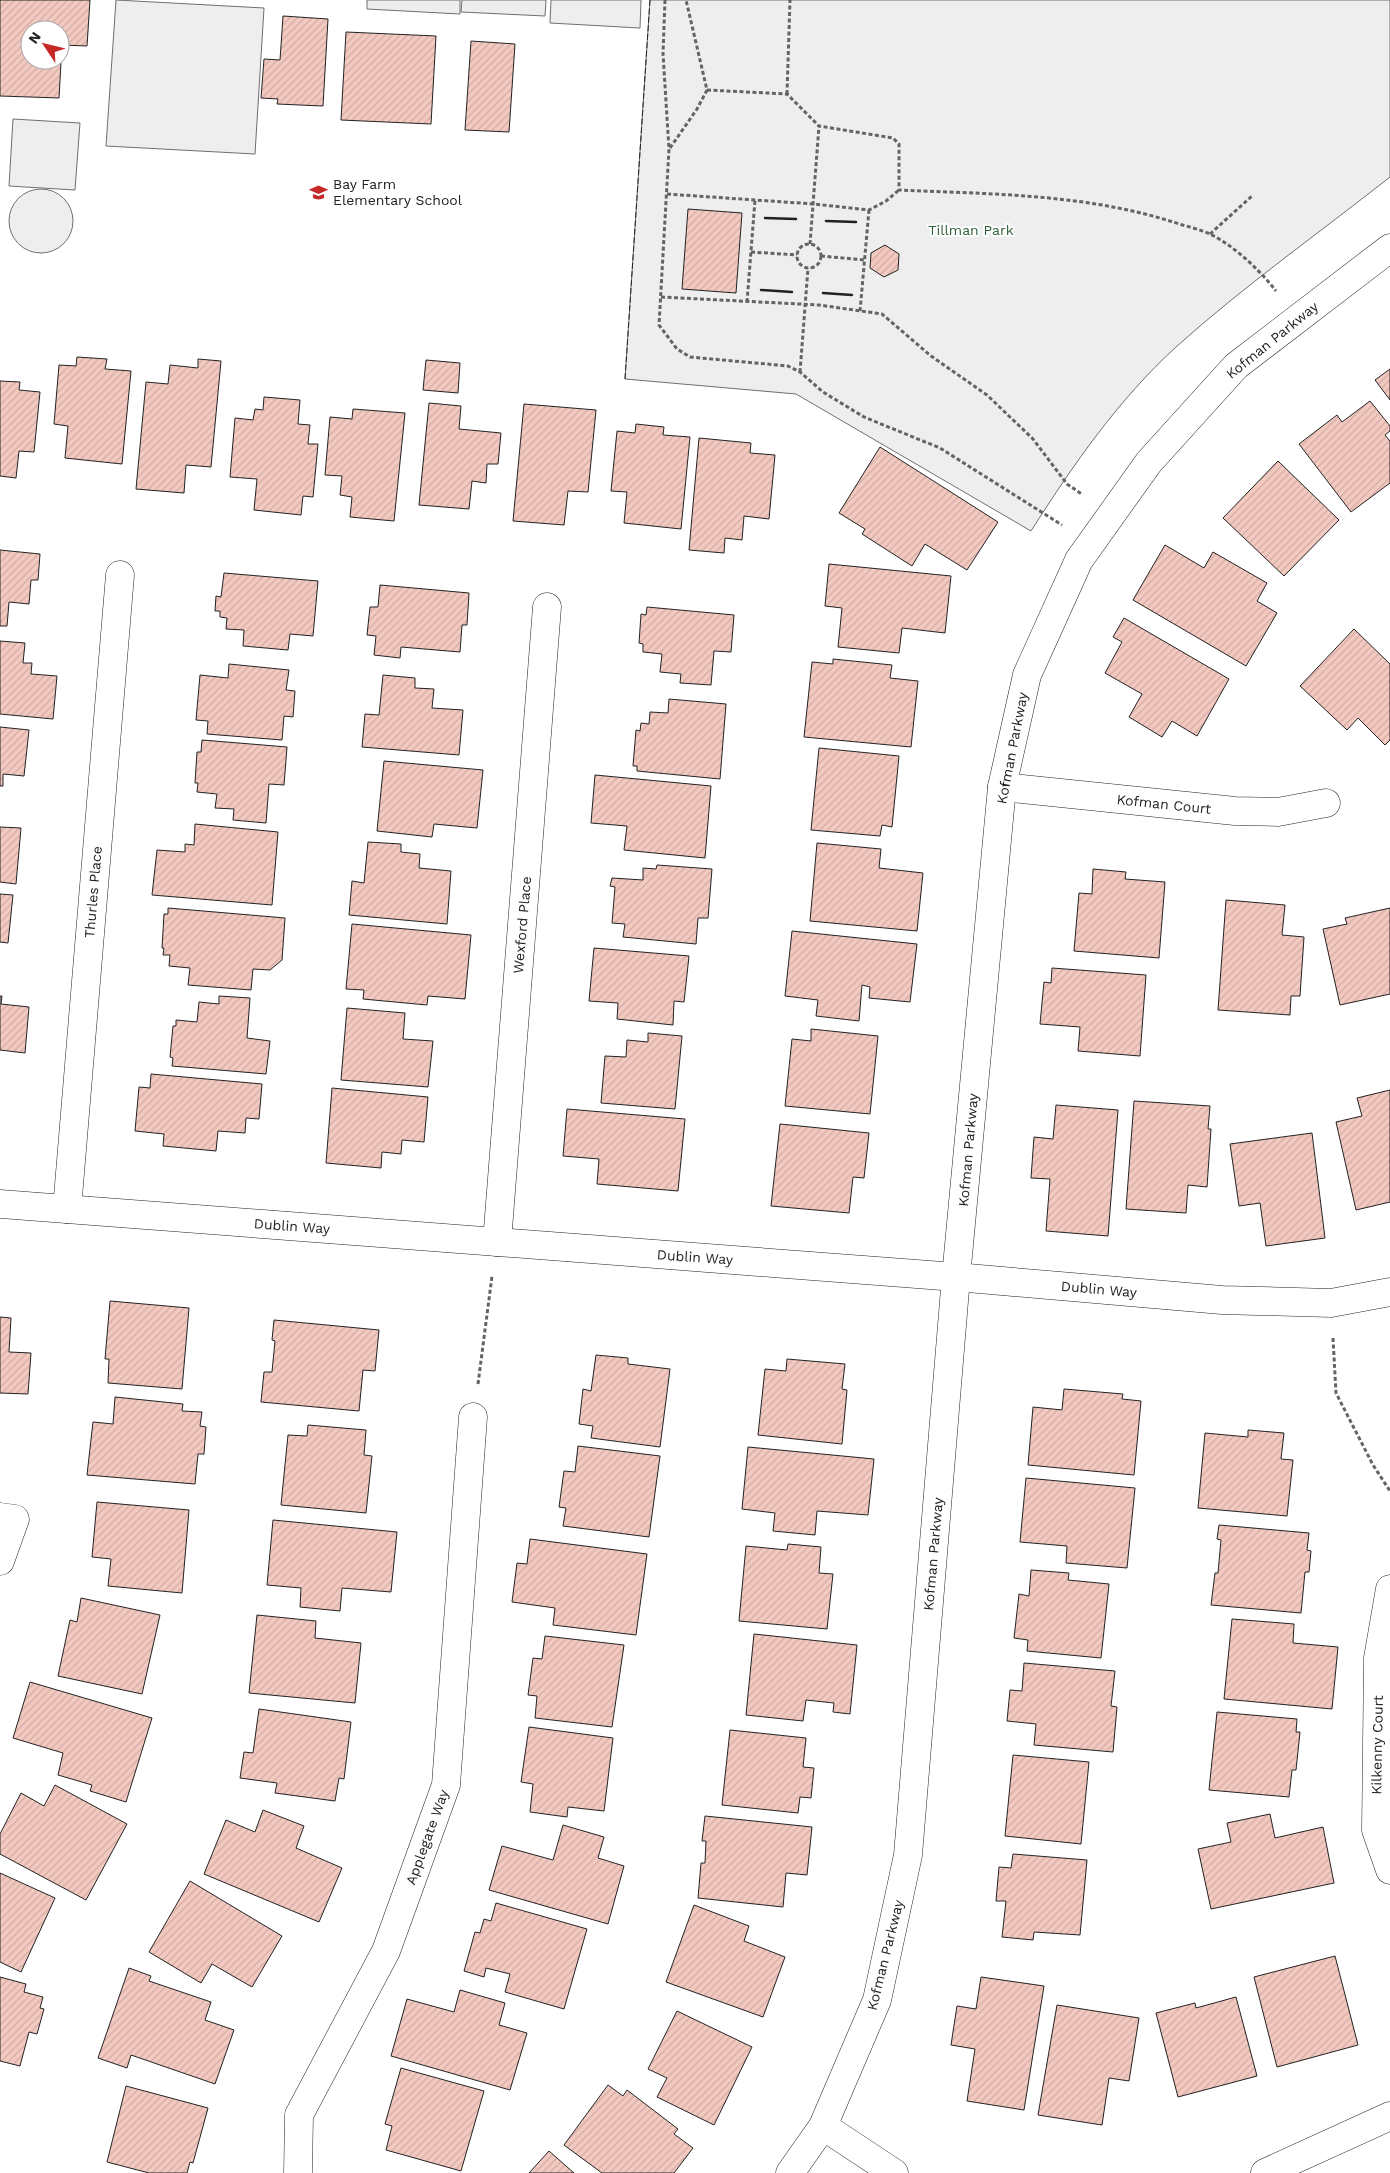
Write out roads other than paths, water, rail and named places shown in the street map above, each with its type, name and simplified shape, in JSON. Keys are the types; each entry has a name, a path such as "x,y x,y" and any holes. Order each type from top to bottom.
{"street":[{"name":"Kofman Parkway","path":"790,2173 823,2126 877,2000 908,1855 956,1277 1002,787 1027,675 1080,560 1149,462 1236,366 1390,248"},
{"name":"Thurles Place","path":"67,1209 120,575"},
{"name":"Wexford Place","path":"497,1242 547,607"},
{"name":"Kofman Court","path":"1002,787 1235,811 1278,812 1326,803"},
{"name":"Dublin Way","path":"0,1204 956,1277 1222,1300 1331,1303 1390,1292"},
{"name":"Applegate Way","path":"298,2173 299,2115 386,1951 446,1785 473,1417"},
{"path":"0,1517 15,1519 0,1561"},
{"name":"Kilkenny Court","path":"1390,1589 1378,1658 1376,1830 1390,1870"},
{"path":"1265,2173 1390,2116"},
{"path":"823,2126 894,2173"}],"place":[{"name":"Bay Farm Elementary School","path":"319,192"}],"park label":[{"name":"Tillman Park","path":"971,230"}]}
